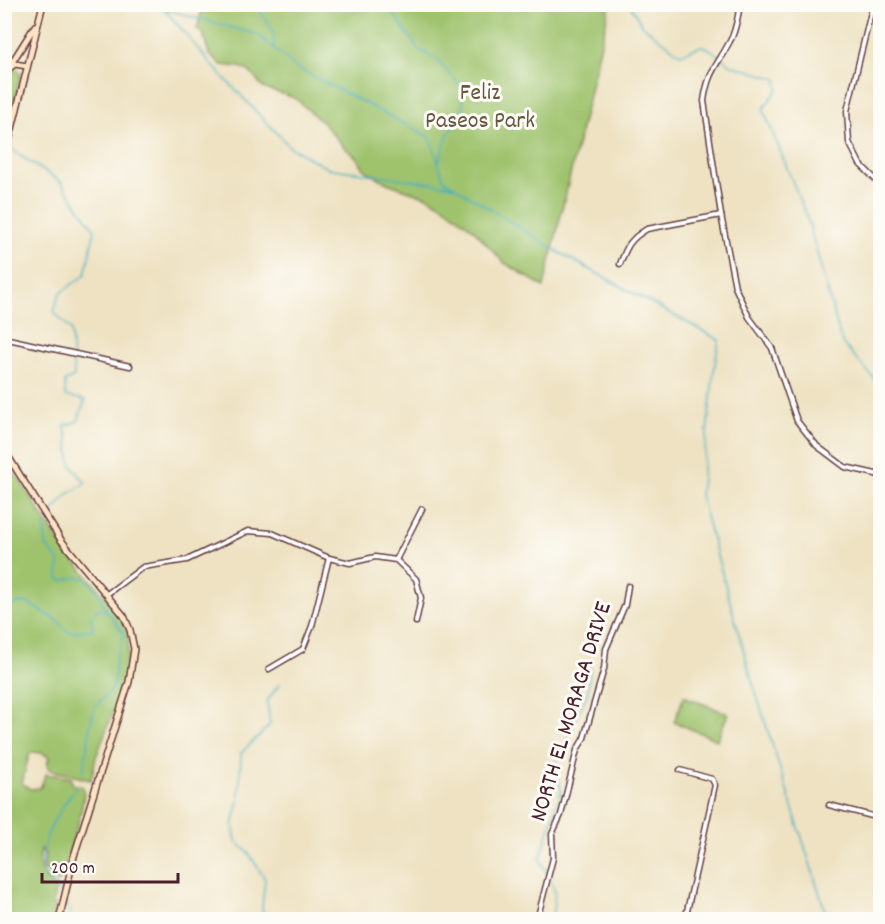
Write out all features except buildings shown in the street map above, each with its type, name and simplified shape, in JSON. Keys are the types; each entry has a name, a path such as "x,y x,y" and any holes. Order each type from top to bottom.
{"main road":[{"path":"4,161 43,4"},
{"path":"7,69 39,19"},
{"path":"7,69 15,64 27,66"},
{"path":"4,450 61,540 124,616 130,630 134,650 127,691 74,856 59,920"}],"street":[{"path":"740,4 732,39 706,83 704,101 721,215 735,287 749,317 772,348 797,421 816,447 845,467 880,475"},
{"path":"873,7 847,111 849,142 860,164 880,184"},
{"path":"620,264 628,244 647,229 721,215"},
{"path":"4,338 130,366"},
{"path":"396,560 422,510"},
{"path":"107,594 142,567 187,560 248,531 272,533 329,558 350,563 375,557 396,560 416,579 421,598 416,622"},
{"path":"269,669 303,649 312,626 329,558"},
{"name":"NORTH EL MORAGA DRIVE","path":"537,920 553,858 552,834 561,815 577,750 584,738 604,669 606,649 625,605 628,586"},
{"path":"680,770 712,779 715,785 685,920"},
{"path":"829,806 880,818"}],"green space":[{"name":"Feliz Paseos Park","path":"203,5 610,5 544,287 503,262 473,229 445,207 430,198 387,183 365,170 356,157 326,126 295,98 263,88 250,72 241,67 221,65 209,54 203,33 197,29"},
{"path":"17,69 21,74 5,136 5,80 13,70"},
{"path":"4,456 66,552 117,609 128,633 126,678 96,757 91,780 50,770 47,766 49,757 42,753 32,752 29,755 22,783 30,789 40,788 46,774 71,778 72,784 83,787 84,794 80,818 61,879 57,882 44,868 45,853 41,849 40,868 55,890 52,919 5,919"},
{"path":"684,696 728,714 717,740 674,722"}],"waterway":[{"path":"145,4 259,35 295,67 430,137 444,180 560,253 719,340 700,495 753,684 828,920"},
{"path":"256,4 273,31 274,47"},
{"path":"387,4 418,49 436,59 462,88 463,113 447,136 439,162"},
{"path":"629,4 643,26 680,54 702,46 710,49 731,65 777,79 778,89 763,109 807,217 842,343 880,385"},
{"path":"165,10 212,65 290,147 327,168 453,186"},
{"path":"11,148 61,182 95,230 85,275 59,294 54,312 71,330 74,377 65,381 65,396 85,400 78,421 64,426 71,465 86,483 68,494 52,512"},
{"path":"44,525 46,546 59,561 58,579 63,581 79,577 89,582 94,586 106,609"},
{"path":"4,610 17,603 27,603 57,620 68,632 93,630 91,616 98,609 106,610 122,631 123,640 116,657 114,685 108,694 94,706 83,772"},
{"path":"548,875 540,859 561,792 556,763 588,692 590,667"},
{"path":"266,920 262,908 265,879 248,852 236,842 233,825 239,800 241,753 270,725 267,701 280,683"},
{"path":"58,892 58,888 44,875 43,851 57,816 77,786"},
{"path":"550,880 555,892 552,920"},
{"path":"68,905 69,920"}]}
